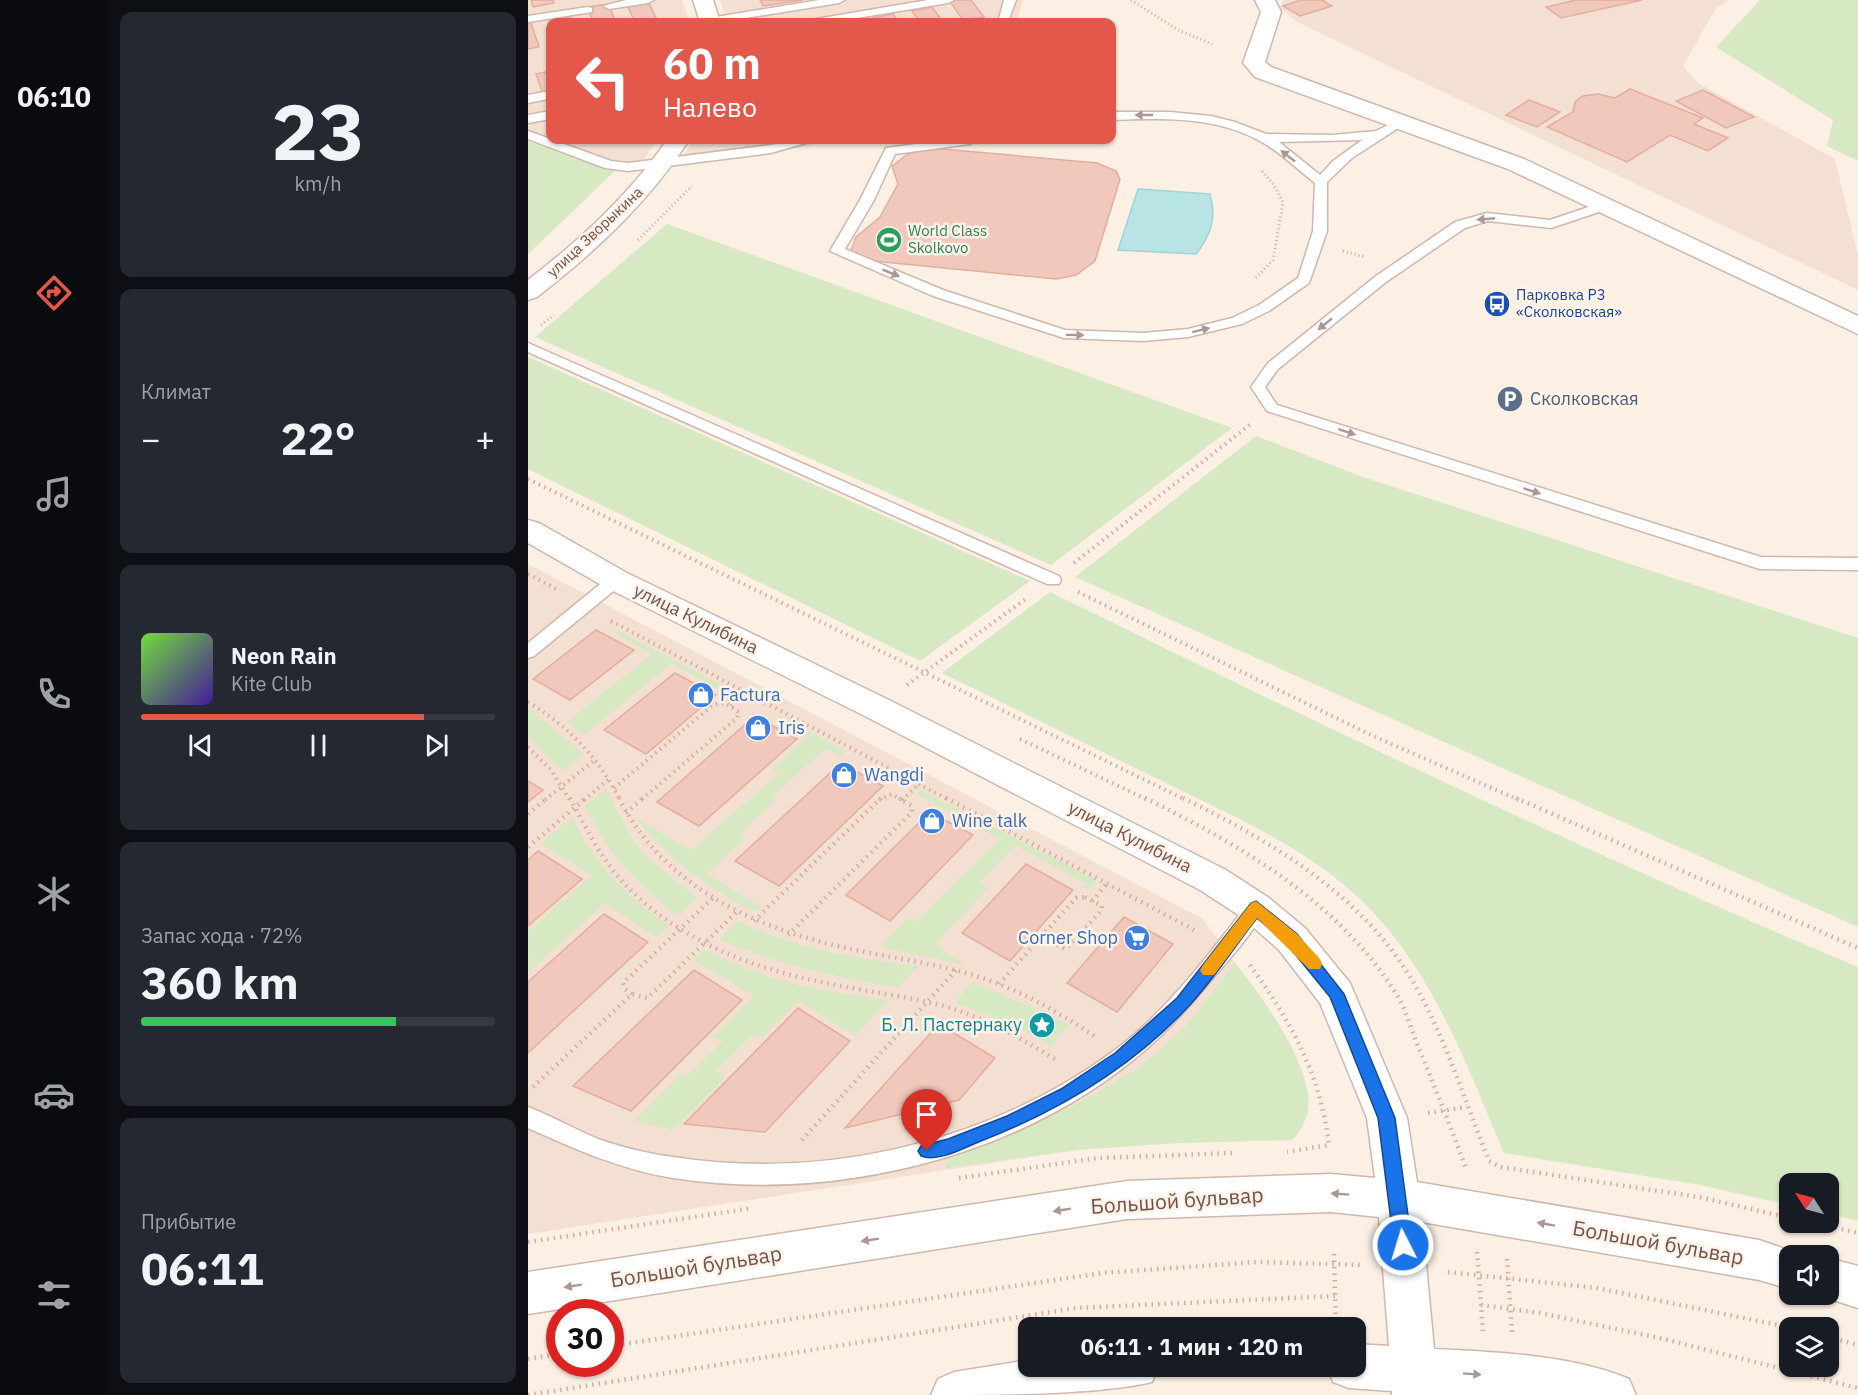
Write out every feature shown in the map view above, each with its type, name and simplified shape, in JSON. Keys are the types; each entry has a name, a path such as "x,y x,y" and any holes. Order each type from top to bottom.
{"street":[{"path":"703,0 709,18"},
{"path":"1265,0 1271,12 1254,63 1263,72 1516,164 1597,208 1858,326"},
{"name":"улица Зворыкина","path":"528,292 564,264 616,216 663,163 675,144"},
{"name":"улица Кулибина","path":"528,530 616,580 877,708 1203,874 1256,908 1292,939 1336,994 1387,1118 1399,1198 1414,1382"},
{"name":"Большой бульвар","path":"528,1293 1127,1200 1331,1193 1399,1198 1760,1260 1779,1266"},
{"path":"1839,1282 1858,1287"},
{"path":"1366,1370 1414,1382 1515,1376 1613,1395"},
{"path":"954,1395 1067,1377"}],"lane":[{"path":"609,6 648,0"},
{"path":"733,18 839,0"},
{"path":"840,18 948,0"},
{"path":"1004,18 1010,0"},
{"path":"528,20 588,10"},
{"path":"528,99 544,96"},
{"path":"528,118 546,116"},
{"path":"1116,116 1191,116 1235,127 1265,138 1321,182"},
{"path":"941,144 890,151 867,200 837,251 938,293 1064,334 1143,338 1188,333 1237,321 1287,295 1304,280 1320,231 1321,182 1331,168 1345,155 1400,123"},
{"path":"528,135 546,142"},
{"path":"1265,138 1332,139 1377,135"},
{"path":"552,144 609,165 628,167 771,149 793,144"},
{"path":"1597,208 1551,224 1487,217 1460,225 1381,279 1273,366 1258,387 1272,408 1760,563 1858,564"},
{"path":"528,347 1053,580"},
{"path":"528,652 616,580"},
{"path":"528,1117 556,1132 604,1152 673,1170 718,1175 769,1176 841,1170 948,1146 1013,1121 1084,1082 1121,1058 1182,1003 1256,908"}],"path":[{"path":"1131,0 1178,30 1212,44"},
{"path":"1254,162 1274,185 1283,202 1273,260 1255,279"},
{"path":"528,574 747,693 1108,882 1250,964 1293,1025 1314,1074 1328,1126 1329,1145 1279,1153"},
{"path":"1053,580 1373,736 1858,948"},
{"path":"731,706 747,693"},
{"path":"528,702 568,729 596,759 626,813 649,844 666,862 713,898 754,921 788,935 858,953 956,970 999,984 1054,1010 1121,1058"},
{"path":"614,788 713,705 720,702 740,712 737,718 626,813"},
{"path":"528,747 552,770 563,786 600,854 626,884 681,929 705,943 775,973 927,1002 956,1010 1008,1031 1061,1063 1084,1082"},
{"path":"528,814 596,759"},
{"path":"528,847 609,779"},
{"path":"902,800 920,783"},
{"path":"754,921 883,796 892,794 912,806 912,812 788,935"},
{"path":"1092,901 1108,882"},
{"path":"999,984 1076,898 1081,896 1102,909 1070,947 1061,949 1041,938"},
{"path":"713,898 624,983 625,989 639,998 647,998 737,912"},
{"path":"769,1176 956,970"},
{"path":"528,1092 632,994"},
{"path":"1421,1114 1467,1107"},
{"path":"948,1179 1098,1158 1236,1153"},
{"path":"528,1242 762,1206"},
{"path":"1839,1229 1858,1233"},
{"path":"1334,1254 1336,1317"},
{"path":"1506,1255 1512,1339"},
{"path":"624,1344 1077,1275 1152,1266 1334,1263"},
{"path":"1478,1265 1483,1336"},
{"path":"1479,1274 1597,1288 1779,1325"},
{"path":"528,1395 1076,1308 1335,1296"},
{"path":"1481,1305 1510,1307 1746,1357 1858,1388"},
{"path":"1839,1340 1858,1345"},
{"path":"528,1359 546,1356"}],"shaded area":[{"path":"528,0 682,0 689,18 546,18 546,141 528,136"},
{"path":"720,0 1023,0 1018,18 726,18"},
{"path":"1283,0 1730,0 1716,8 1683,66 1698,83 1835,159 1858,256 1858,290 1297,22 1280,8"},
{"path":"554,144 654,144 637,169"},
{"path":"691,144 814,144 781,152 679,166"},
{"path":"528,564 1203,919 1270,1011 1301,1069 1308,1095 1308,1112 1299,1133 1291,1140 1175,1143 1076,1150 528,1234"}],"green space":[{"path":"1760,0 1858,0 1858,161 1827,146 1833,120 1716,47"},
{"path":"528,141 615,171 528,254"},
{"path":"667,224 1232,428 1051,565 535,337"},
{"path":"528,357 1030,581 920,661 528,469"},
{"path":"1256,436 1363,477 1858,638 1858,927 1075,577"},
{"path":"1050,592 1451,786 1858,967 1858,1221 1839,1216 1839,1173 1779,1173 1779,1203 1700,1185 1504,1153 1462,1053 1429,988 1388,929 1342,883 1296,850 1271,836 942,673"},
{"path":"619,631 737,693 732,697 672,663 583,736 567,722 652,654 615,634"},
{"path":"528,708 584,754 562,771 528,737"},
{"path":"781,716 845,751 840,756 825,749 773,796 777,799 740,833 745,837 707,874 761,907 754,912 690,872 662,848 636,818 691,850 779,773 772,769 807,737 775,719"},
{"path":"606,789 635,844 697,898 677,916 635,879 613,853 594,823 585,805"},
{"path":"920,790 1097,880 1088,890 1083,887 1086,884 1015,845 980,882 988,888 935,944 967,965 880,947 908,918 915,922 1000,839 916,794"},
{"path":"572,817 592,851 613,878 638,902 669,926 656,937 605,903 529,972 528,931 592,875 540,844"},
{"path":"738,921 782,939 826,951 918,966 898,987 807,969 763,956 719,939"},
{"path":"704,949 748,969 793,984 888,1000 855,1036 799,1001 761,1038 754,1034 716,1071 725,1078 673,1130 634,1121 681,1074 686,1077 722,1042 713,1036 754,996 692,959"},
{"path":"1235,963 1257,991 1290,1043 1304,1079 1309,1101 1307,1114 1299,1131 1291,1140 1175,1143 1076,1150 945,1168 951,1158 998,1141 1074,1106 1140,1067 1186,1026"},
{"path":"973,982 1069,1024 1051,1046 1010,1023 954,1003"}],"water":[{"path":"1138,189 1210,194 1213,218 1206,240 1196,254 1118,250"}],"building":[{"path":"531,0 553,0 554,3 533,7"},
{"path":"760,0 803,0 763,6"},
{"path":"949,0 971,0 984,17 977,18 962,18"},
{"path":"1301,0 1322,0 1332,6 1300,16 1283,6"},
{"path":"1576,0 1642,0 1561,18 1546,7"},
{"path":"649,3 656,18 633,18 628,7"},
{"path":"608,4 614,18 591,18 587,7"},
{"path":"932,7 940,18 917,18 912,11"},
{"path":"893,14 896,18 873,18"},
{"path":"528,23 531,23 539,47 528,49"},
{"path":"546,72 546,100 545,100 536,74"},
{"path":"1630,89 1703,118 1694,124 1728,138 1708,151 1670,135 1627,162 1547,127 1573,112 1575,102 1583,96 1598,94 1615,98"},
{"path":"1703,90 1754,117 1726,128 1676,101"},
{"path":"1529,100 1560,112 1537,127 1506,115"},
{"path":"932,148 1097,163 1116,171 1120,179 1095,261 1076,275 1056,279 863,260 853,257 851,251 856,237 880,217 898,184 892,166 908,154"},
{"path":"596,630 634,650 570,700 533,679"},
{"path":"675,673 716,695 646,754 604,730"},
{"path":"755,716 797,739 699,826 657,802"},
{"path":"841,763 883,786 779,886 735,861"},
{"path":"528,781 543,790 528,802"},
{"path":"930,812 973,835 890,921 846,895"},
{"path":"538,851 582,879 528,926 528,860"},
{"path":"1026,864 1073,890 1010,961 962,933"},
{"path":"604,914 648,942 528,1053 528,982"},
{"path":"1124,917 1173,944 1117,1012 1067,983"},
{"path":"694,970 742,1000 631,1111 573,1086"},
{"path":"798,1008 850,1041 765,1132 684,1124"},
{"path":"939,1024 995,1058 959,1100 845,1128"}],"slow traffic":[{"path":"1208,970 1256,908 1292,939 1314,964"}],"place":[{"name":"World Class Skolkovo","path":"889,240"},
{"name":"Парковка P3 «Сколковская»","path":"1497,304"},
{"name":"Сколковская","path":"1510,399"},
{"name":"Factura","path":"701,695"},
{"name":"Iris","path":"758,728"},
{"name":"Wangdi","path":"844,775"},
{"name":"Wine talk","path":"932,821"},
{"name":"Corner Shop","path":"1137,938"},
{"name":"Б. Л. Пастернаку","path":"1042,1025"}],"route":[{"path":"927,1151 948,1146 1013,1121 1067,1094 1121,1058 1182,1003 1256,908 1292,939 1314,963 1336,994 1387,1118 1399,1198 1403,1245"}]}
